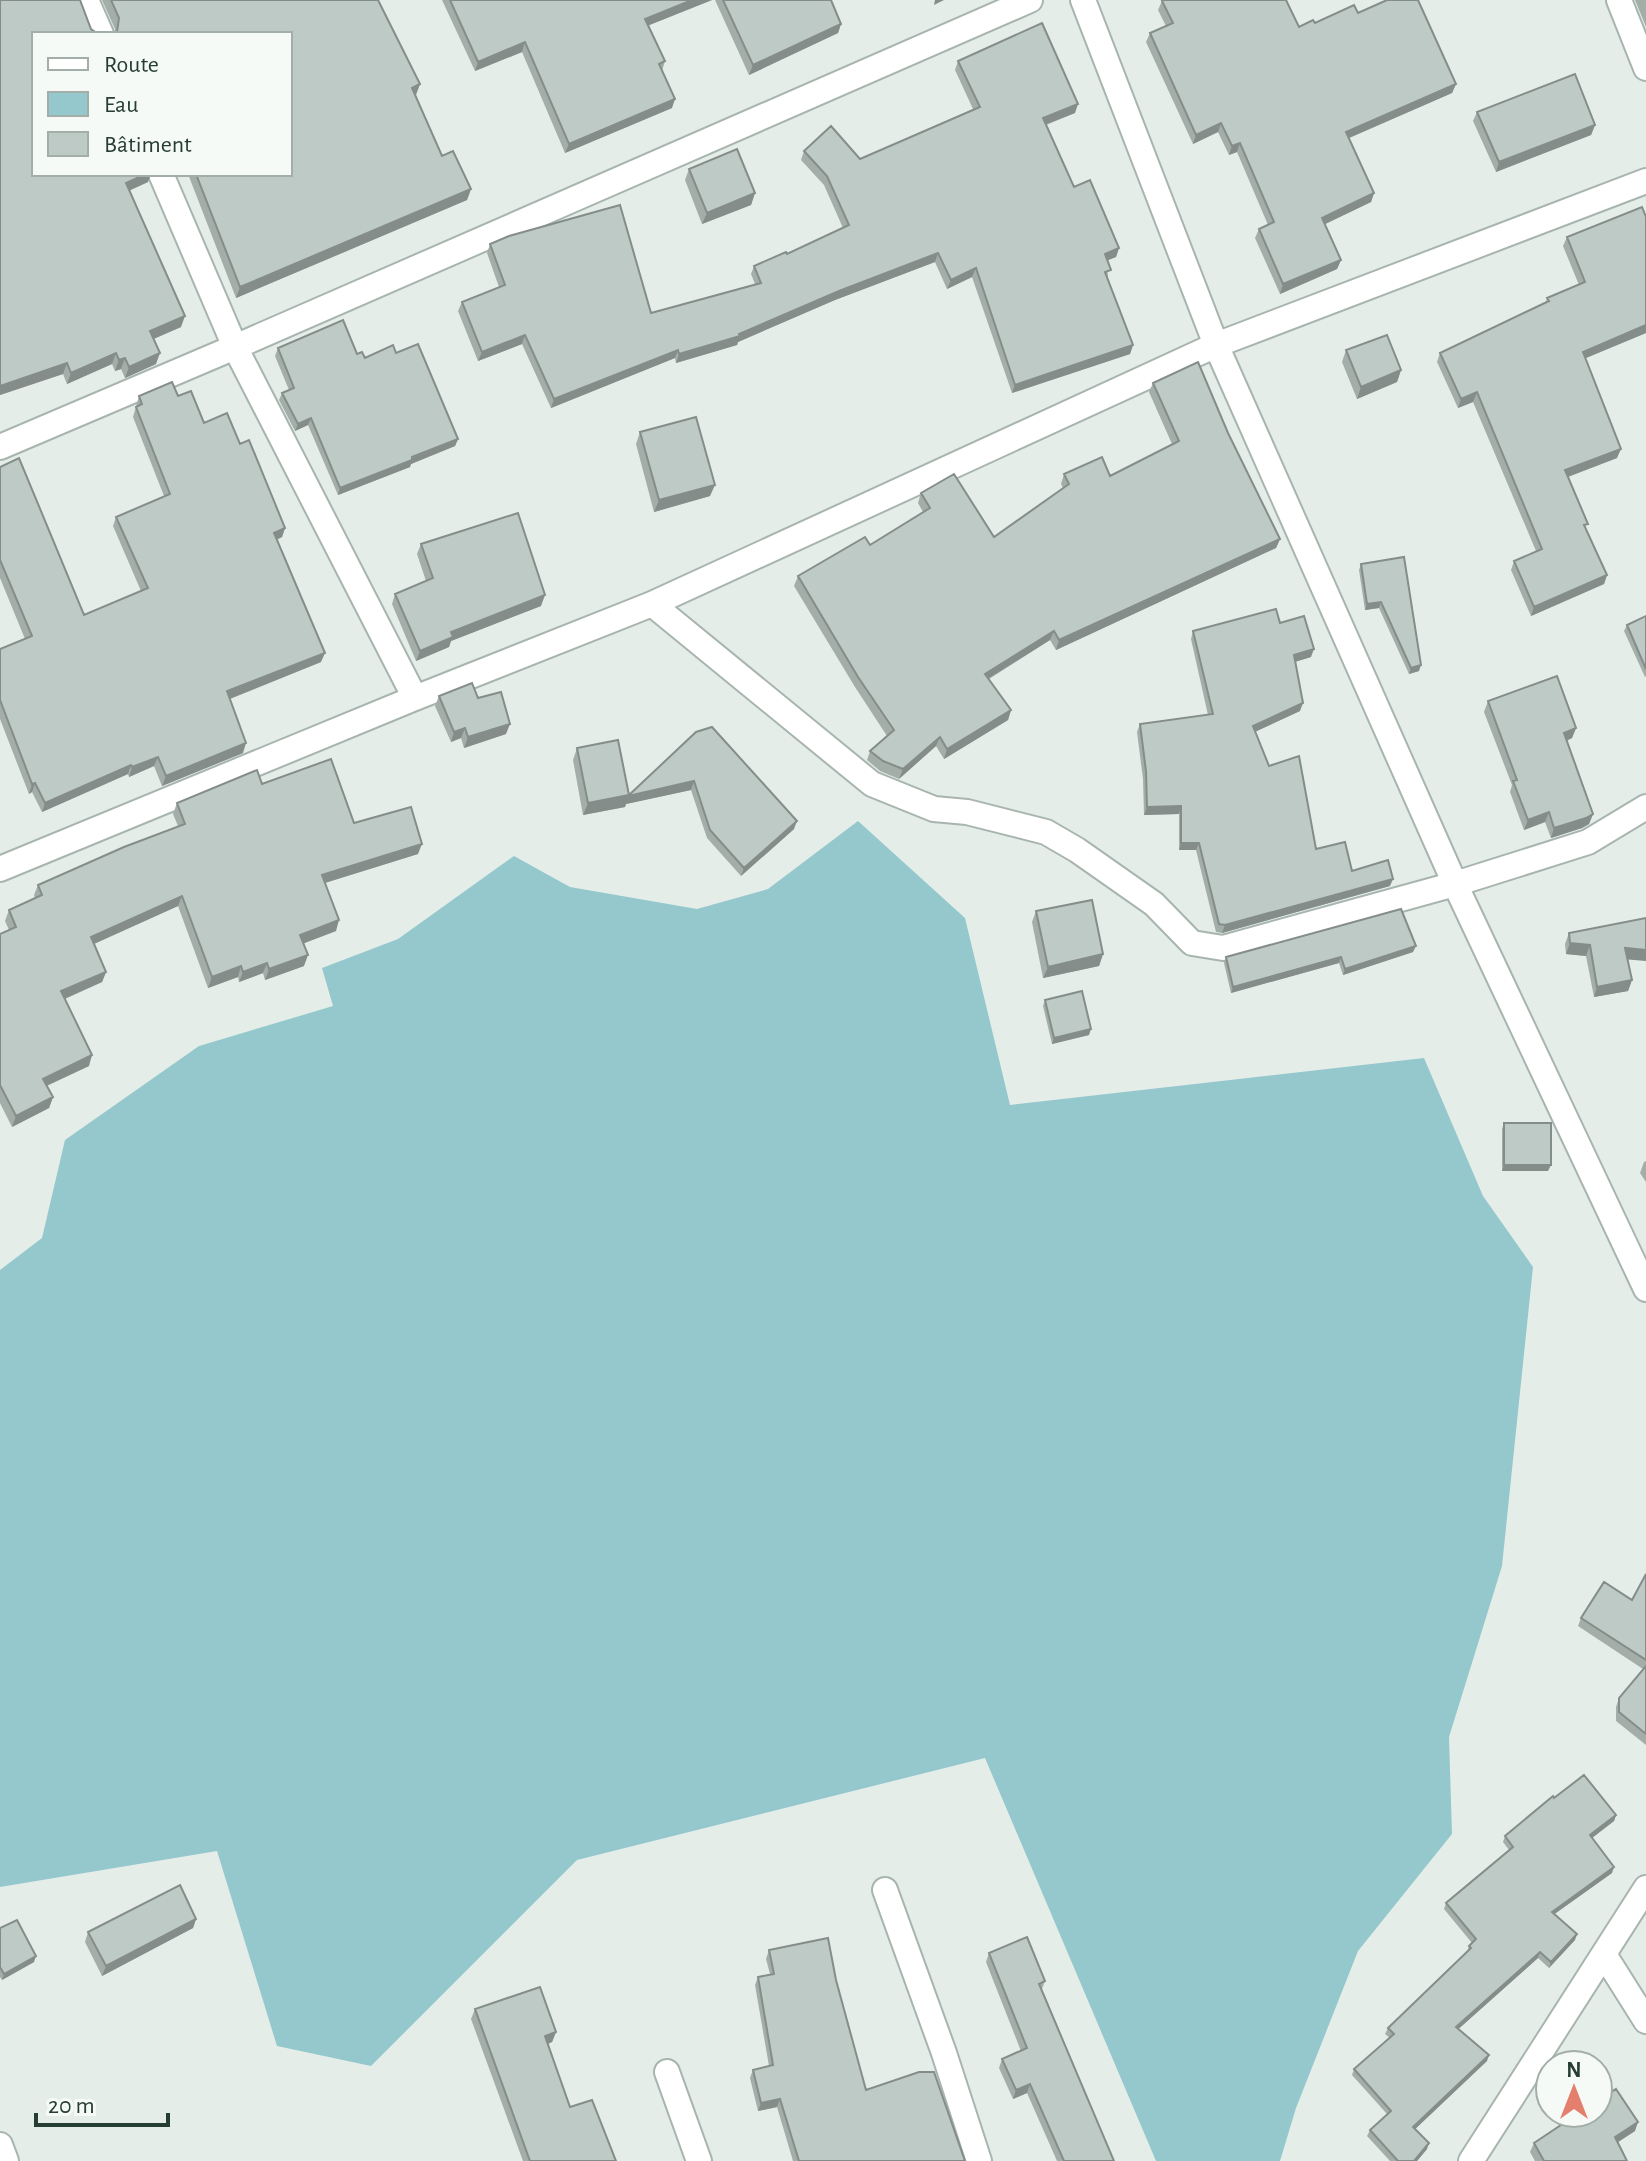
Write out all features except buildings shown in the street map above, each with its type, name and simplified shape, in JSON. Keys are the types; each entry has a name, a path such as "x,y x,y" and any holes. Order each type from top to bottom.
{"street":[{"path":"86,0 100,32"},
{"path":"0,447 1030,0"},
{"path":"1083,0 1216,345 1455,884 1646,1289"},
{"path":"1619,0 1646,68"},
{"path":"162,176 235,347 415,698"},
{"path":"0,869 652,604 1216,345 1646,181"},
{"path":"652,604 872,784 934,809 967,812 1046,832 1154,904 1192,943 1223,948 1455,884 1588,842 1646,807"},
{"path":"1471,2161 1646,1888"},
{"path":"885,1890 979,2161"},
{"path":"1605,1956 1646,2021"},
{"path":"667,2072 699,2161"},
{"path":"0,2145 6,2161"}],"water":[{"path":"858,821 965,918 1010,1105 1424,1058 1483,1196 1533,1267 1502,1566 1449,1737 1452,1834 1358,1951 1296,2108 1280,2161 1156,2161 985,1758 577,1860 371,2066 277,2046 217,1851 0,1887 0,1270 42,1238 65,1140 199,1046 333,1006 322,968 398,939 514,856 570,887 697,909 768,889"}]}
